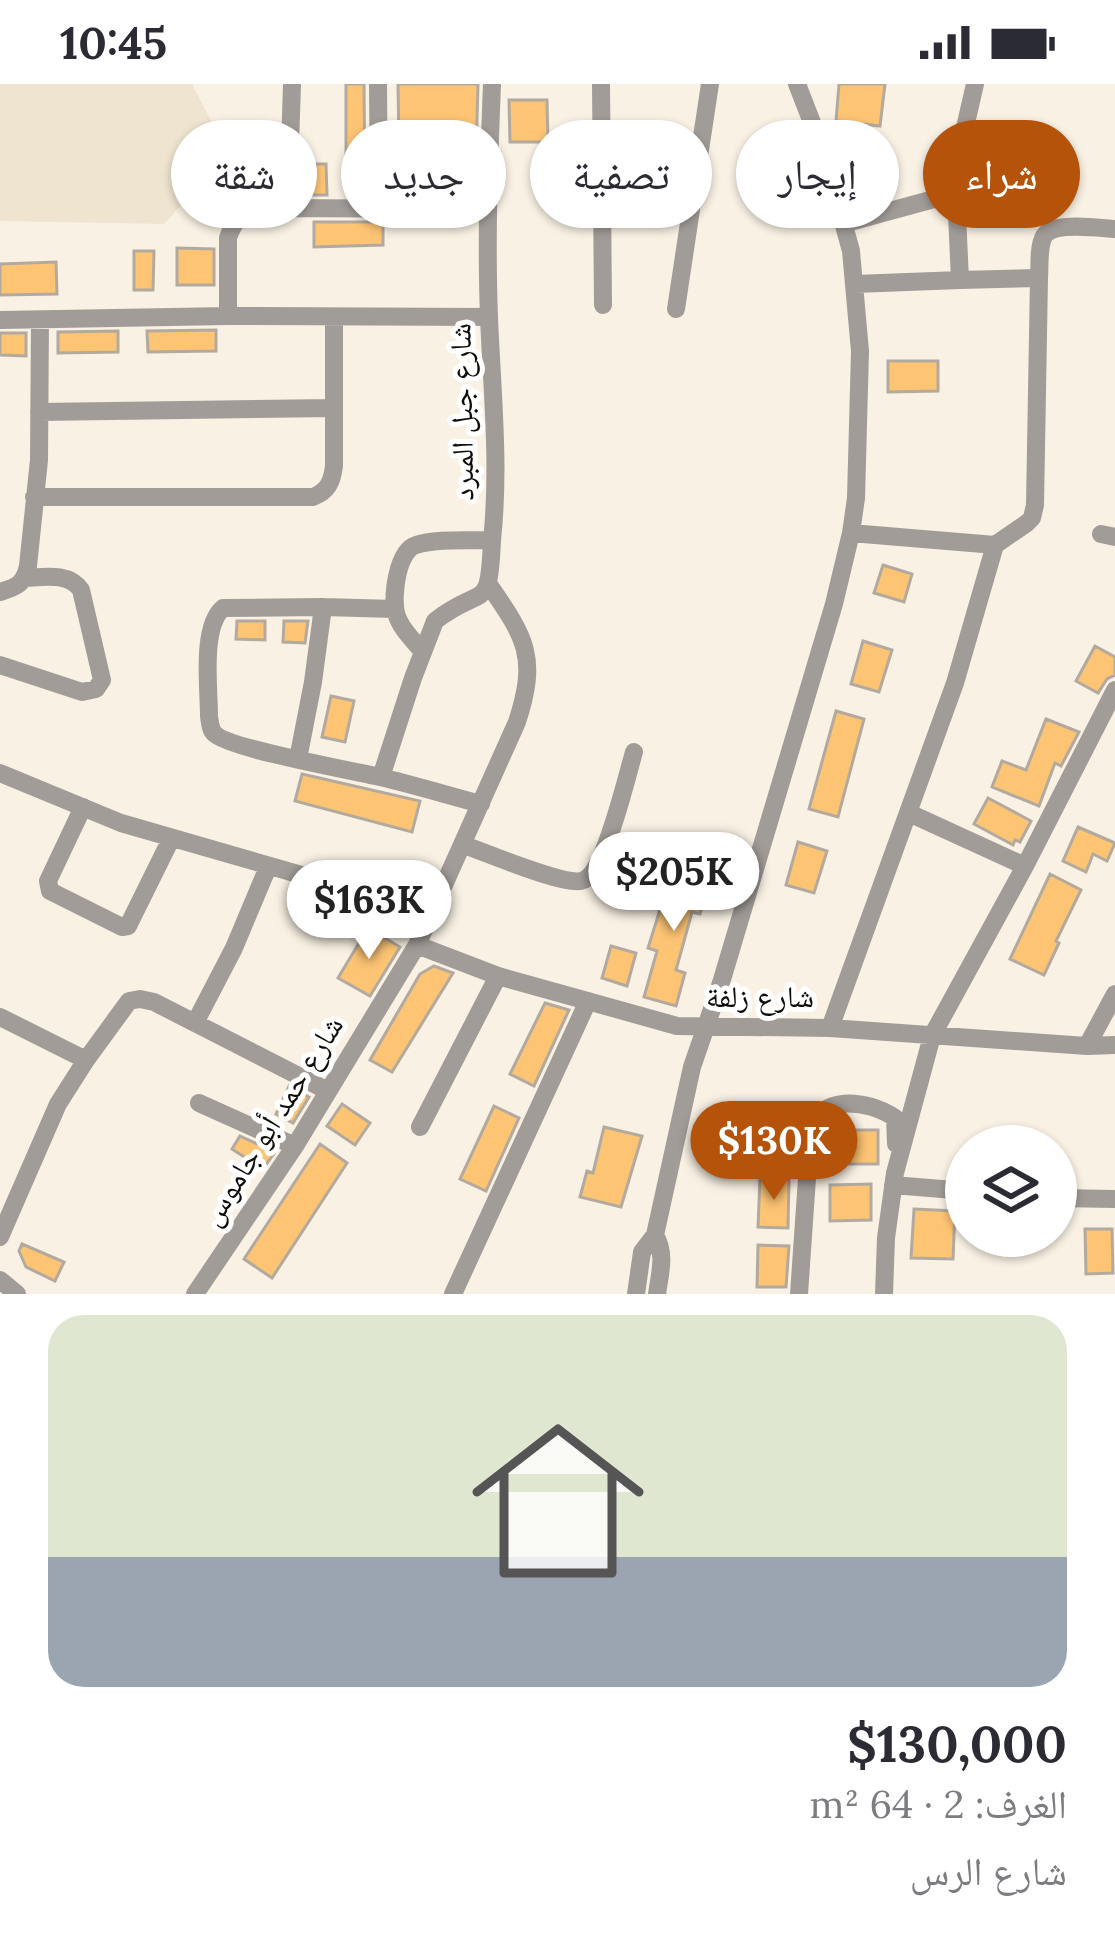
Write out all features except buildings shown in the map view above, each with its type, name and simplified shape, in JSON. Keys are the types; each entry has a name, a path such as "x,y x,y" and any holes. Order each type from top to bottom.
{"street":[{"path":"291,120 292,84"},
{"path":"378,84 378,120"},
{"name":"شارع جبل المبرد","path":"490,120 491,84"},
{"path":"601,84 603,305"},
{"path":"676,308 710,84"},
{"path":"967,120 975,84"},
{"path":"802,87 813,120"},
{"path":"851,533 995,545 1027,523 1035,512 1042,241 1057,226 1115,229"},
{"path":"228,316 230,228"},
{"name":"شارع جبل المبرد","path":"395,609 407,550 419,544 492,540 496,482 488,228"},
{"path":"636,1294 642,1252 656,1234 692,1067 834,604 851,533 860,431 860,351 847,228"},
{"path":"957,228 959,280"},
{"path":"855,284 1039,278"},
{"path":"0,320 489,317"},
{"path":"34,497 313,497 323,493 332,481 334,466 334,318"},
{"path":"1,592 18,587 25,578 39,460 40,320"},
{"path":"39,412 333,408"},
{"path":"381,777 435,621 477,599 489,585 492,540"},
{"path":"830,1028 955,683 995,545"},
{"path":"0,665 82,692 96,689 102,680 76,583 59,577 25,578"},
{"name":"شارع حمد أبو جاموس","path":"195,1294 295,1147 417,945 517,722 529,666 519,632 489,585"},
{"path":"298,759 323,607"},
{"path":"423,652 395,609 223,608 212,620 211,727 216,735 298,759 481,804"},
{"path":"894,1179 932,1036 1115,690"},
{"path":"464,845 559,878 590,877 607,841 634,752"},
{"path":"0,773 171,839 430,912"},
{"path":"83,807 48,881 50,891 122,927 128,926 171,839"},
{"path":"908,814 1025,866"},
{"path":"195,1023 268,867"},
{"name":"شارع زلفة","path":"417,945 498,976 663,1024 830,1028 1115,1045"},
{"path":"420,1127 498,976"},
{"path":"1087,1046 1115,994"},
{"path":"0,1237 58,1104 129,1001 154,1002 328,1091"},
{"path":"453,1294 588,1001"},
{"path":"0,1017 86,1060"},
{"path":"199,1102 295,1147"},
{"path":"799,1294 810,1135 814,1119 826,1107 838,1104 870,1106 896,1121 884,1294"},
{"path":"894,1179 945,1188"},
{"path":"1077,1198 1115,1198"},
{"path":"656,1234 662,1258 657,1294"},
{"path":"0,1280 17,1294"}],"shaded area":[{"path":"0,84 192,84 211,120 171,120 171,216 164,224 0,221"}]}
